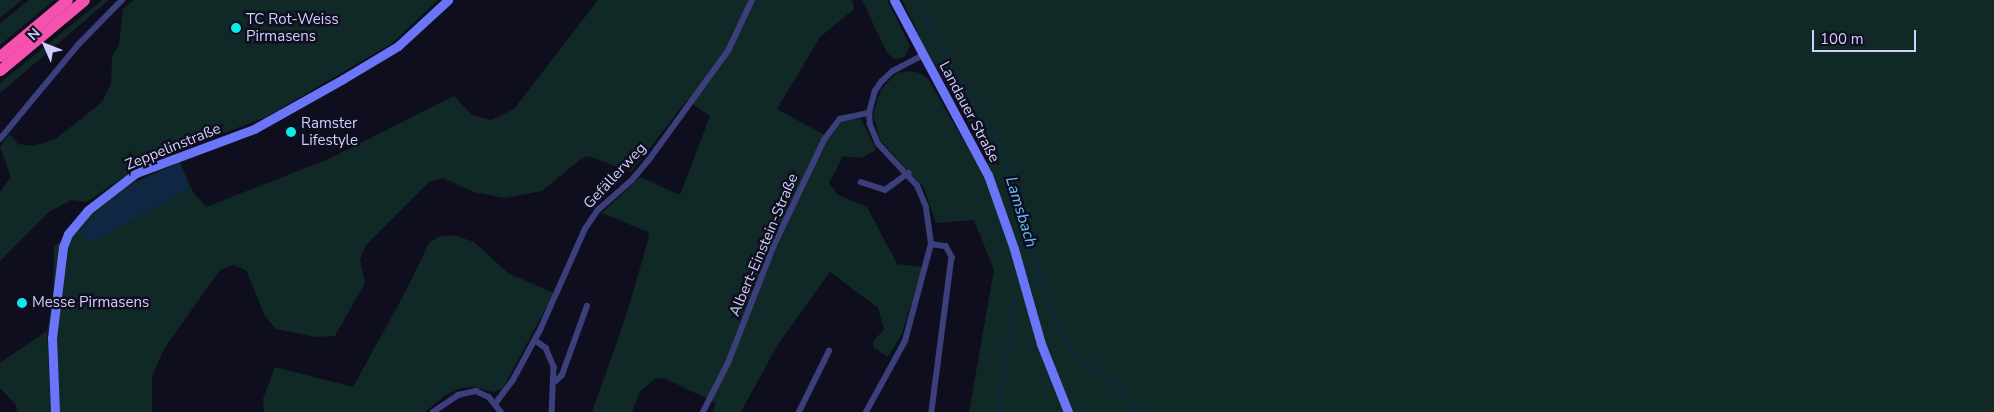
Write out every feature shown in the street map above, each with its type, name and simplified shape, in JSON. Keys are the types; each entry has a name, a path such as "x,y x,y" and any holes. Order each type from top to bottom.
{"highway":[{"path":"0,56 67,0"},
{"path":"0,70 84,0"}],"street":[{"path":"0,140 71,52 122,0"},
{"name":"Zeppelinstraße","path":"55,412 52,338 63,247 68,234 88,210 136,173 254,129 343,79 398,46 448,0"},
{"name":"Gefällerweg","path":"495,404 535,340 585,228 598,210 632,180 648,161 728,51 752,0"},
{"name":"Landauer Straße","path":"894,0 973,145 995,194 1041,344 1068,412"},
{"path":"866,412 905,340 931,244 926,207 908,173 878,144 870,125 869,113 875,91 881,82 893,71 923,55"},
{"name":"Albert-Einstein-Straße","path":"703,412 728,363 774,244 824,140 840,119 869,113"},
{"path":"861,182 885,190 908,173"},
{"path":"931,244 946,246 952,257 932,412"},
{"path":"556,381 562,375 587,306"},
{"path":"535,340 550,353 556,381 552,412"},
{"path":"799,412 829,351"},
{"path":"433,412 467,392 482,393 501,412"}],"green space":[{"path":"0,0 22,0 0,18"},
{"path":"29,0 54,0 0,45 0,23"},
{"path":"102,0 109,0 0,93 0,83"},
{"path":"134,0 438,0 391,44 266,117 179,150 170,150 150,159 87,202 71,200 49,212 0,261 0,192 11,177 0,147 10,134 18,144 34,146 57,138 102,102 111,84 112,56 119,45 123,9"},
{"path":"598,0 852,0 854,9 820,37 777,109 830,138 842,120 861,119 876,150 861,158 843,156 829,183 838,195 867,207 897,264 922,267 902,334 888,357 874,348 873,342 884,329 878,308 830,272 778,344 741,412 712,412 716,403 664,378 655,379 640,391 632,412 592,412 626,316 649,237 648,232 602,213 640,177 680,195 710,116 687,100 631,172 589,156 582,158 542,191 504,198 474,192 443,178 429,182 366,245 360,260 365,283 335,336 316,337 276,329 265,316 246,270 233,265 220,270 164,349 152,376 152,412 58,412 56,332 47,332 51,412 17,412 16,405 0,388 0,363 47,331 53,302 54,247 103,203 134,182 180,162 193,192 206,207 331,158 454,96 472,115 491,120 514,109"},
{"path":"862,0 887,0 910,46 905,57 895,59 887,53"},
{"path":"902,0 1994,0 1994,412 969,412 994,270 974,220 936,223 924,188 880,140 873,114 881,89 897,73 909,71 920,73 928,79 976,162 992,163 923,44"},
{"path":"453,235 474,242 508,273 554,293 503,388 494,392 474,387 461,388 446,395 425,412 264,412 263,399 275,367 353,387 407,289 429,243 438,237"}],"water":[{"path":"179,163 190,188 93,242 83,238 81,230 105,205 136,183"}],"waterway":[{"name":"Lamsbach","path":"914,0 1000,147 1023,213 1048,305 1071,352 1120,389 1138,412"},
{"path":"1030,285 1039,273"},
{"path":"998,412 1015,300"}],"place":[{"name":"TC Rot-Weiss Pirmasens","path":"236,28"},
{"name":"Ramster Lifestyle","path":"291,132"},
{"name":"Messe Pirmasens","path":"22,303"}]}
